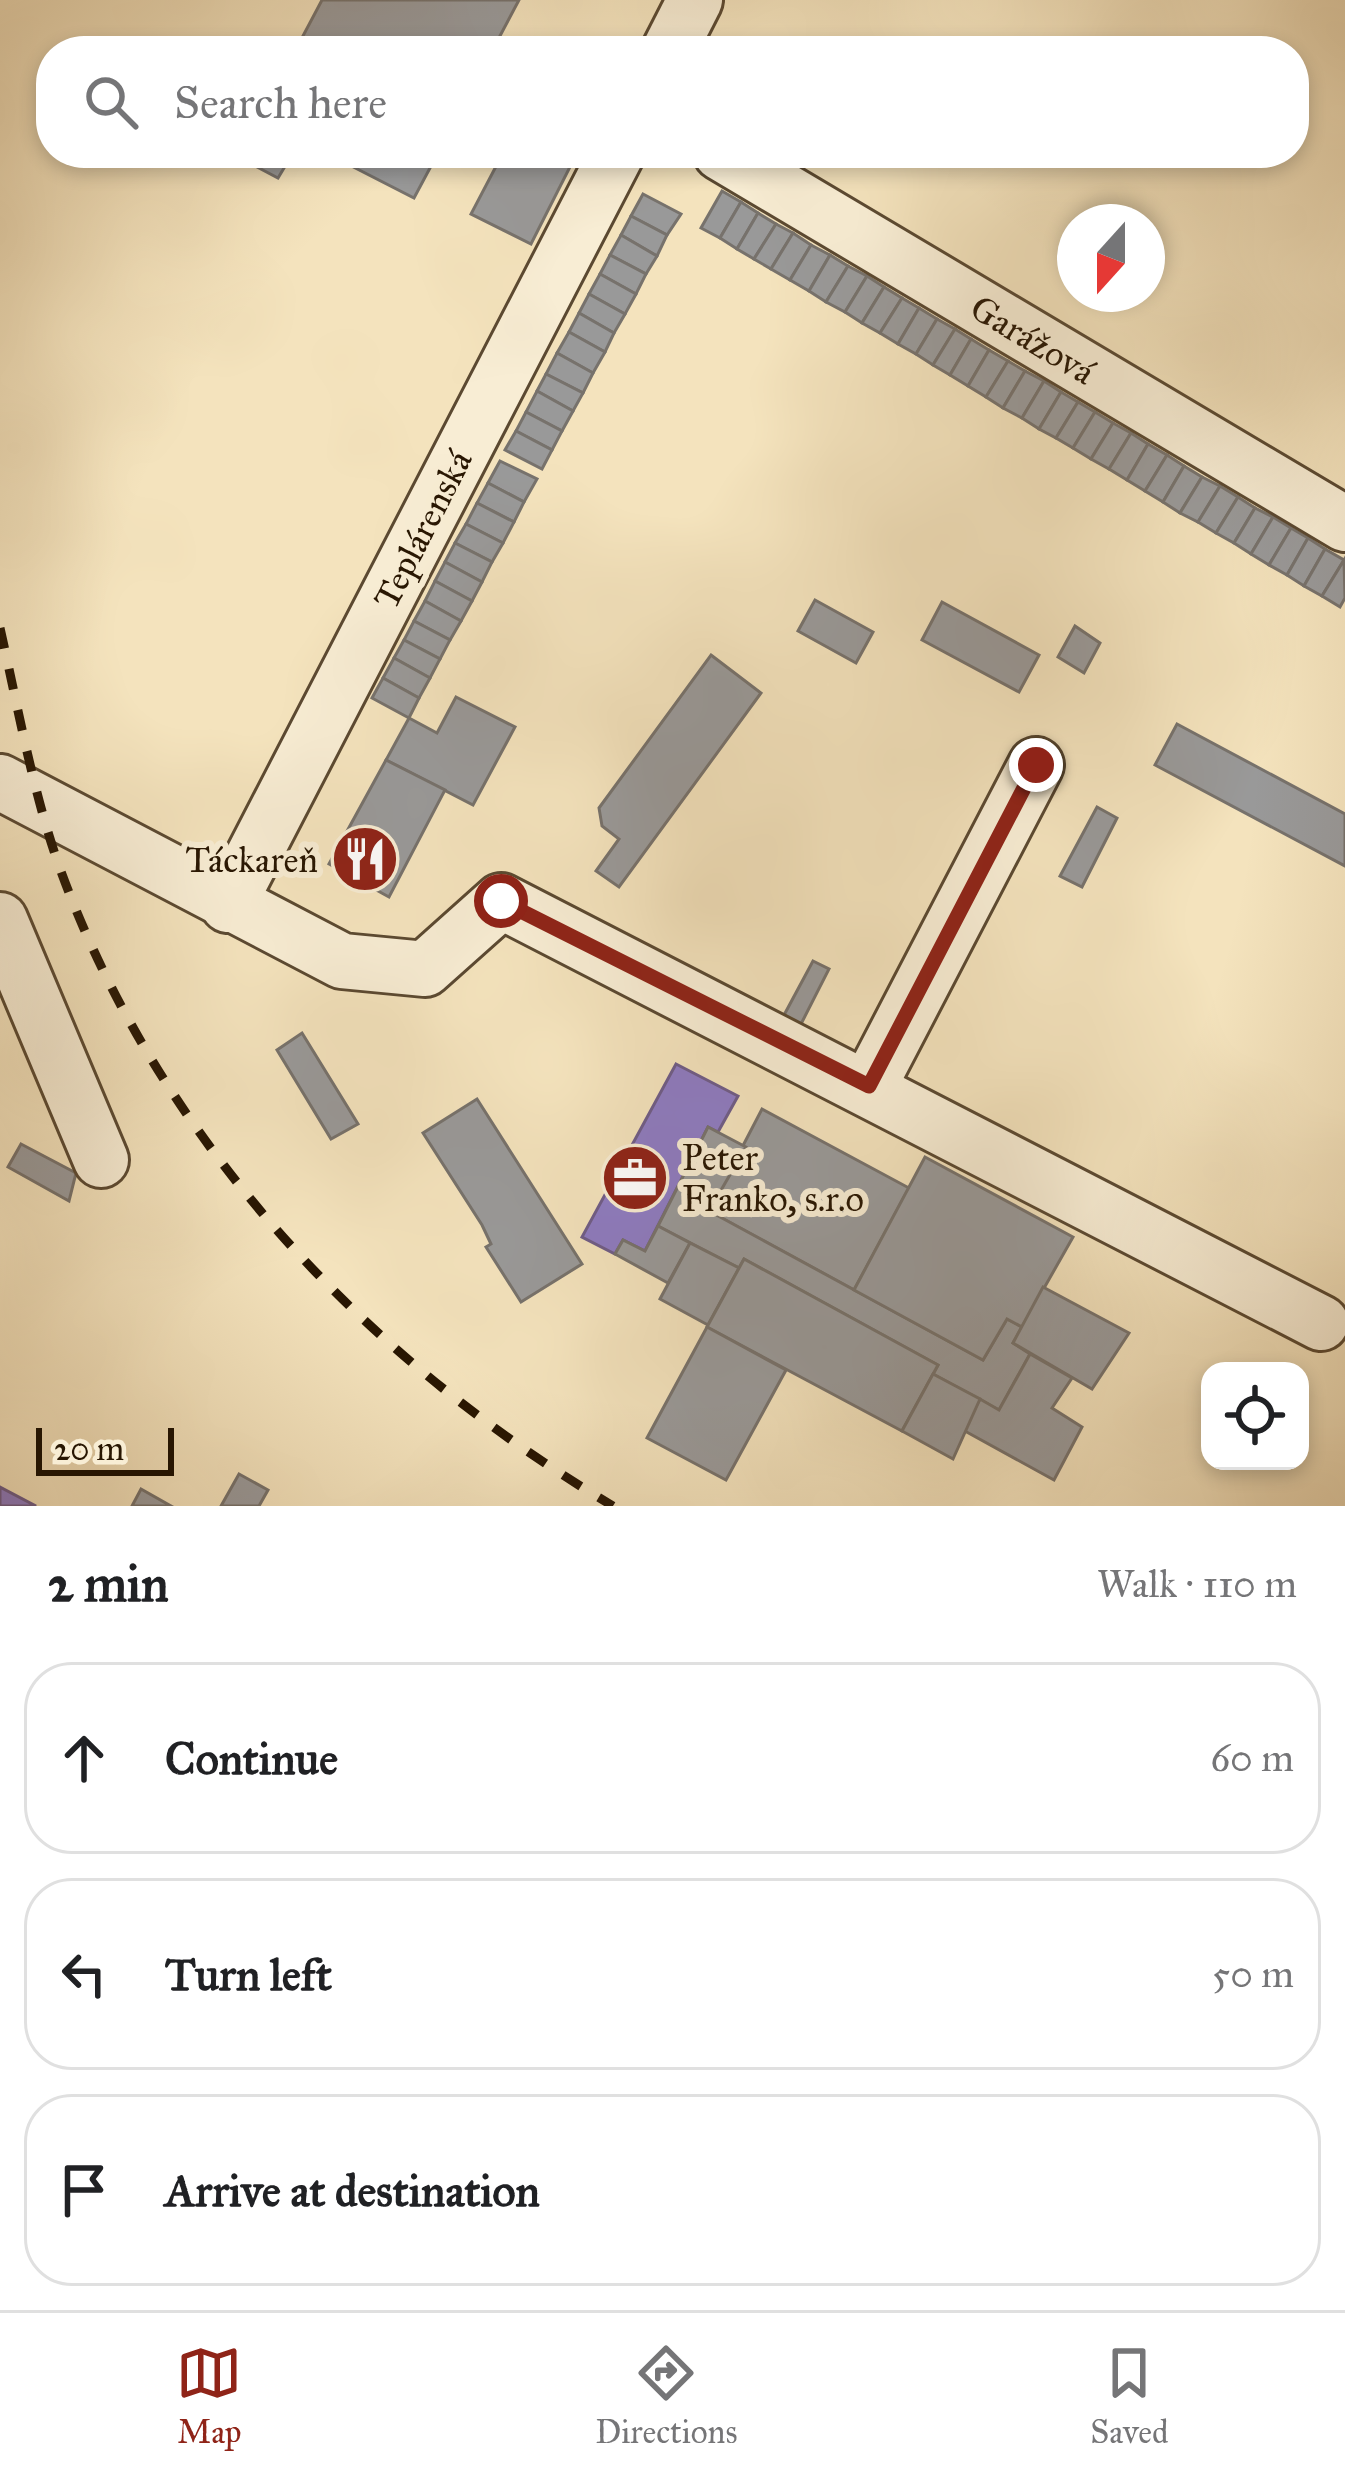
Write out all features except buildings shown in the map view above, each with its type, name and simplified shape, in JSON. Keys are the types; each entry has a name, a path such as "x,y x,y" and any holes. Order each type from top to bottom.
{"street":[{"path":"676,36 694,0"},
{"name":"Teplárenská","path":"228,905 609,168"},
{"name":"Garážová","path":"746,168 1345,524"},
{"path":"869,1086 1036,765"},
{"path":"1,784 343,961 425,969 501,901 869,1086 1322,1323"},
{"path":"0,920 101,1160"}],"railway":[{"path":"0,628 33,778 59,866 101,966 152,1061 212,1150 280,1234 355,1311 436,1383 522,1448 613,1506"}],"place":[{"name":"Táckareň","path":"365,859"},
{"name":"Peter Franko, s.r.o","path":"635,1178"}],"route":[{"path":"501,901 869,1086 1036,765"}]}
